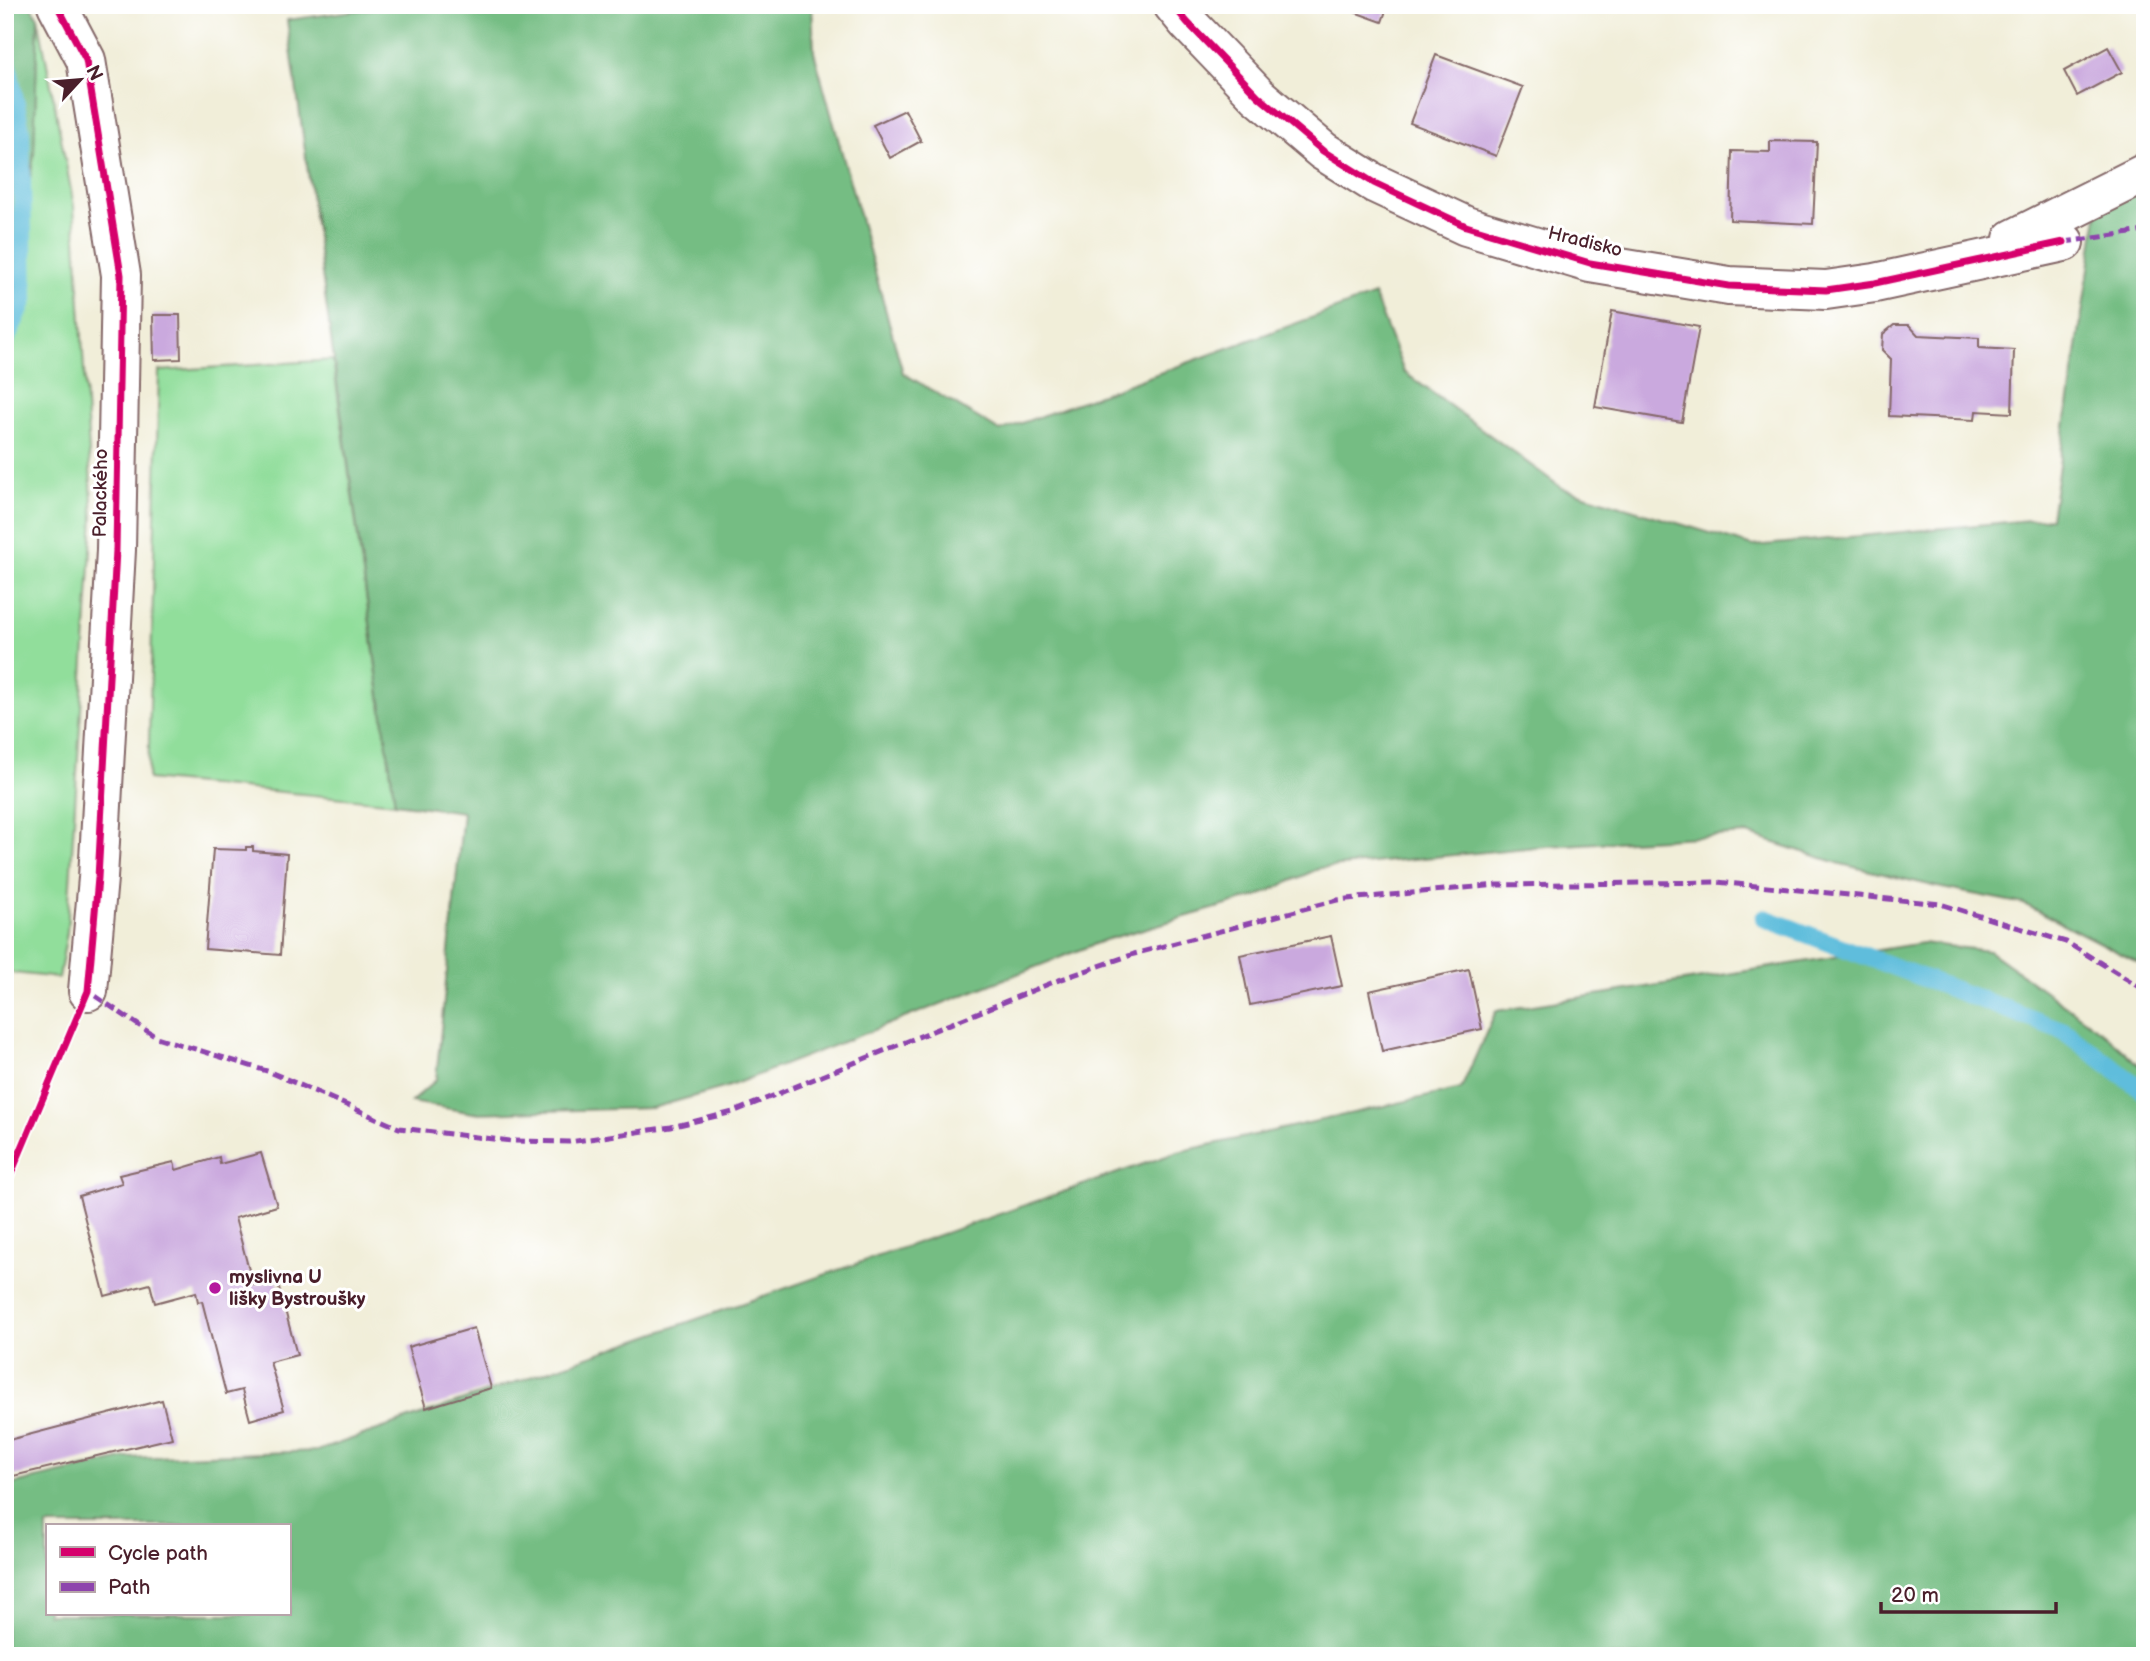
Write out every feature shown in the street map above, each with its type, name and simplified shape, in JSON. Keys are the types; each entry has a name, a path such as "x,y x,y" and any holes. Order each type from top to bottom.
{"street":[{"name":"Palackého","path":"57,5 86,60 121,275 116,550 98,878 88,991"},
{"name":"Hradisko","path":"1173,5 1258,96 1324,152 1374,183 1466,226 1590,262 1729,285 1826,290 1875,283 2064,243"},
{"name":"Hradisko","path":"1957,265 2145,173"}],"green space":[{"path":"5,5 30,5 38,17 34,154 5,337"},
{"path":"395,5 812,5 814,52 903,373 1000,431 1374,295 1404,372 1562,488 1753,546 2051,518 2098,209 2145,187 2145,966 2024,904 1841,864 1747,834 1547,846 1320,868 1258,896 1105,940 727,1087 652,1108 473,1113 411,1102 436,1080 463,812 395,803 287,20"},
{"path":"38,17 74,206 93,518 67,932 59,978 5,972 5,515 8,510 5,507 5,337 34,154"},
{"path":"333,360 395,803 148,779 159,371"},
{"path":"1922,943 1989,951 2105,1034 2145,1070 2145,1656 5,1656 5,1486 127,1458 317,1451 1178,1152 1461,1089 1496,1011"}],"building":[{"path":"1335,5 1388,5 1382,22"},
{"path":"2108,47 2122,72 2077,96 2064,71"},
{"path":"1436,55 1523,87 1496,156 1410,123"},
{"path":"905,110 921,141 890,158 873,125"},
{"path":"1770,141 1817,142 1813,224 1730,220 1732,151 1770,152"},
{"path":"1612,311 1699,327 1682,422 1595,407"},
{"path":"153,315 180,315 181,359 154,360"},
{"path":"1894,325 1909,325 1918,335 1979,338 1979,348 2014,350 2012,413 1976,411 1975,420 1889,416 1891,359 1882,350 1883,334"},
{"path":"246,847 253,847 253,851 287,854 280,955 205,949 213,849 246,850"},
{"path":"1331,936 1342,986 1250,1005 1240,955"},
{"path":"1469,969 1482,1029 1382,1051 1369,991"},
{"name":"myslivna U lišky Bystroušky","path":"261,1153 277,1206 235,1218 253,1285 277,1280 297,1355 270,1362 284,1410 250,1420 242,1390 226,1394 202,1301 198,1302 196,1292 155,1303 150,1284 105,1296 79,1196 122,1183 119,1175 174,1162 176,1170 219,1157 220,1164"},
{"path":"474,1328 491,1388 426,1408 408,1347"},
{"path":"162,1400 172,1438 5,1478 5,1441"}],"waterway":[{"path":"5,49 21,130 24,300 5,342"},
{"path":"1764,918 2064,1031 2145,1092"}],"marked path":[{"path":"2064,242 2145,231"},
{"path":"86,997 88,991 156,1037 270,1072 399,1128 511,1141 569,1142 671,1127 733,1112 1056,981 1134,954 1337,900 1497,885 1717,882 1940,904 2066,942 2145,990"}],"cycle path":[{"path":"5,1188 88,991 98,878 116,550 121,275 86,60 57,5"},
{"path":"1173,5 1258,96 1323,151 1374,183 1466,226 1590,263 1729,286 1826,290 1875,283 2064,242"}],"place":[{"name":"myslivna U lišky Bystroušky","path":"215,1288"}]}
